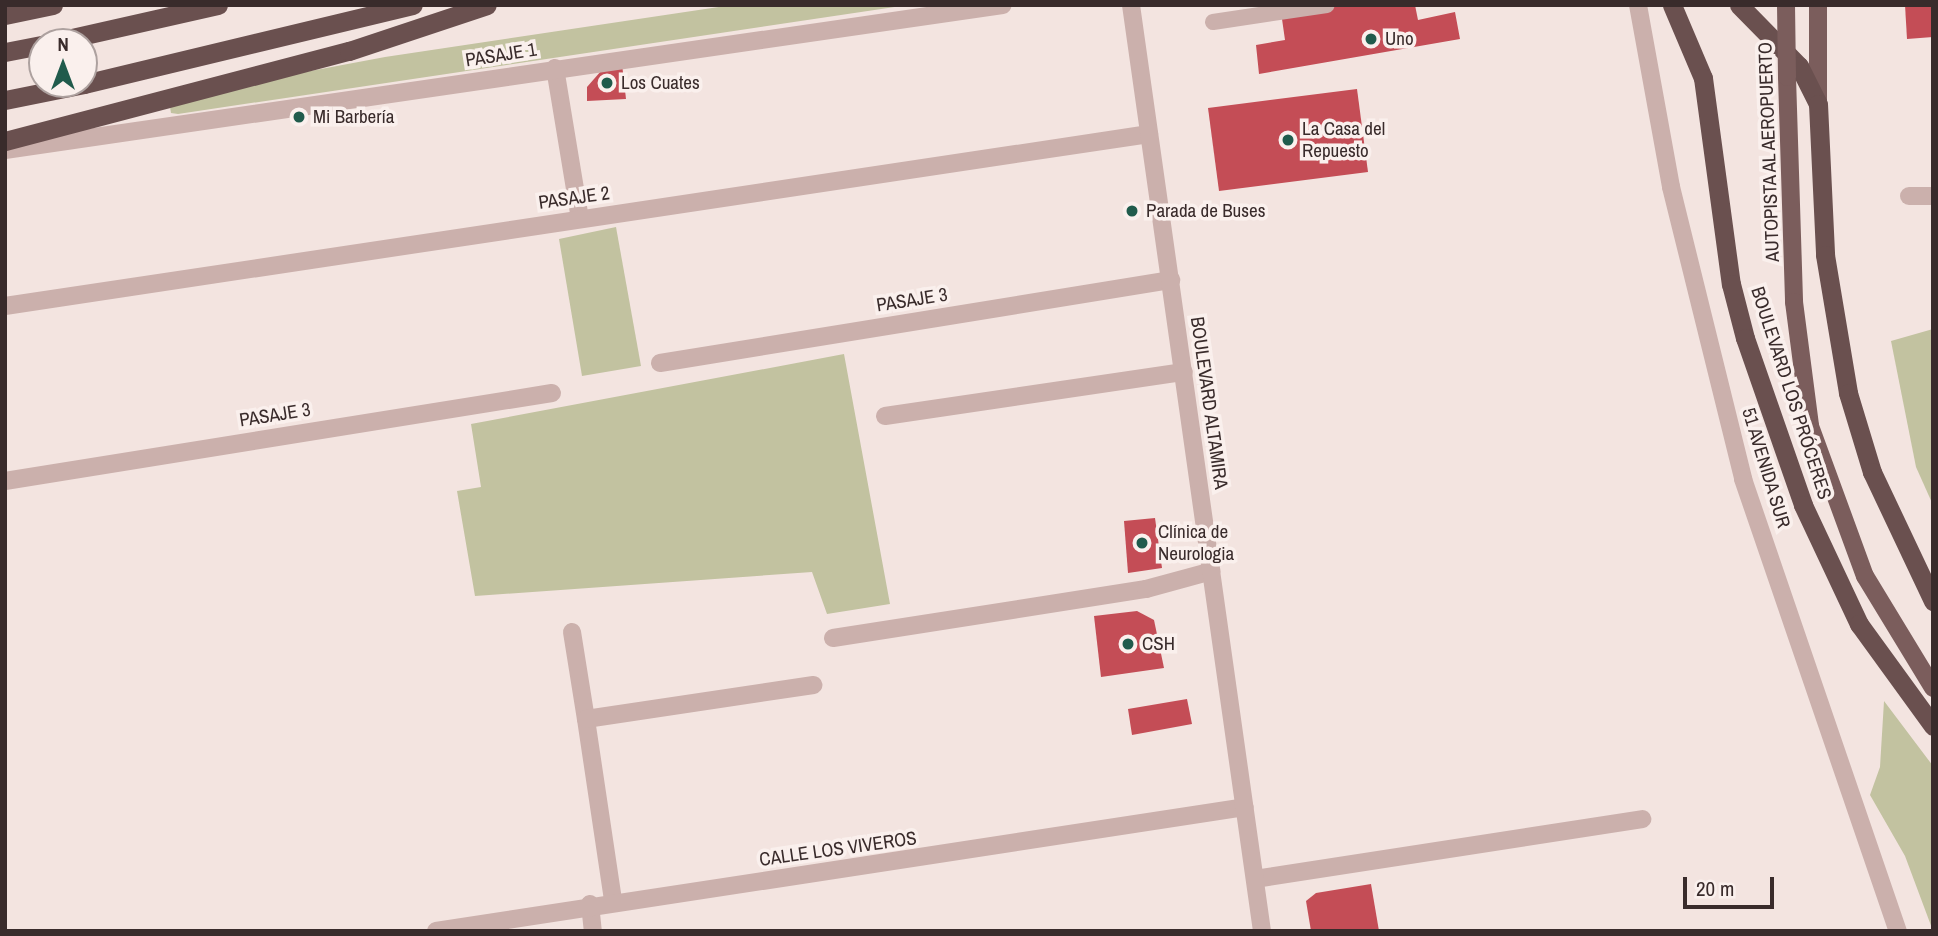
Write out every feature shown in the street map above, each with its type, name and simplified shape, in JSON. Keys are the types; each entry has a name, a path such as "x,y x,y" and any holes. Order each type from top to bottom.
{"highway":[{"path":"5,15 53,5"},
{"path":"98,32 218,5"},
{"path":"98,81 413,5"},
{"path":"5,141 349,51 487,5"},
{"name":"BOULEVARD LOS PRÓCERES","path":"1672,5 1703,78 1731,284 1745,338 1803,505 1859,624 1933,726"},
{"path":"1739,5 1798,66 1818,104 1825,256 1848,393 1872,472 1933,601"},
{"path":"5,52 28,48"},
{"path":"5,100 28,95"}],"main road":[{"name":"AUTOPISTA AL AEROPUERTO","path":"1786,5 1794,302 1810,426 1865,576 1933,688"},
{"path":"1818,5 1818,104"}],"street":[{"name":"PASAJE 1","path":"5,150 1003,5"},
{"name":"BOULEVARD ALTAMIRA","path":"1131,5 1143,34 1149,134 1262,931"},
{"name":"51 AVENIDA SUR","path":"1638,5 1671,187 1743,479 1898,931"},
{"path":"555,68 580,219"},
{"name":"PASAJE 2","path":"5,306 1149,134"},
{"path":"1909,196 1933,196"},
{"name":"PASAJE 3","path":"660,363 1171,280"},
{"path":"885,416 1184,372"},
{"name":"PASAJE 3","path":"5,481 552,393"},
{"path":"833,638 1146,590 1212,571"},
{"path":"572,632 613,900"},
{"path":"586,719 813,685"},
{"name":"CALLE LOS VIVEROS","path":"436,931 613,900 873,867 1245,807"},
{"path":"1255,878 1642,819"},
{"path":"590,904 593,931"}],"lane":[{"path":"1213,22 1327,5"}],"green space":[{"path":"732,5 908,5 171,113 170,107 289,75 385,57"},
{"path":"616,227 641,366 582,376 559,239"},
{"path":"1933,329 1933,505 1916,467 1891,341"},
{"path":"844,354 890,604 827,614 812,572 475,596 457,491 481,487 471,424"},
{"path":"1884,701 1933,766 1933,931 1905,856 1870,795 1880,767"}],"building":[{"name":"Uno","path":"1280,5 1415,5 1418,20 1455,12 1460,39 1259,74 1256,45 1285,40"},
{"path":"1905,5 1933,5 1933,37 1907,39"},
{"name":"Los Cuates","path":"622,64 626,99 587,101 587,87 601,71"},
{"name":"La Casa del Repuesto","path":"1357,89 1368,172 1219,191 1208,108"},
{"path":"1155,518 1162,568 1128,573 1124,521"},
{"name":"CSH","path":"1137,611 1154,620 1164,668 1101,677 1094,616"},
{"path":"1187,699 1192,724 1132,735 1128,709"},
{"path":"1371,884 1379,931 1311,931 1306,901 1316,893"}],"place":[{"name":"Uno","path":"1371,39"},
{"name":"Los Cuates","path":"607,83"},
{"name":"Mi Barbería","path":"299,117"},
{"name":"La Casa del Repuesto","path":"1288,140"},
{"name":"Parada de Buses","path":"1132,211"},
{"name":"Clínica de Neurologia","path":"1142,543"},
{"name":"CSH","path":"1128,644"}]}
